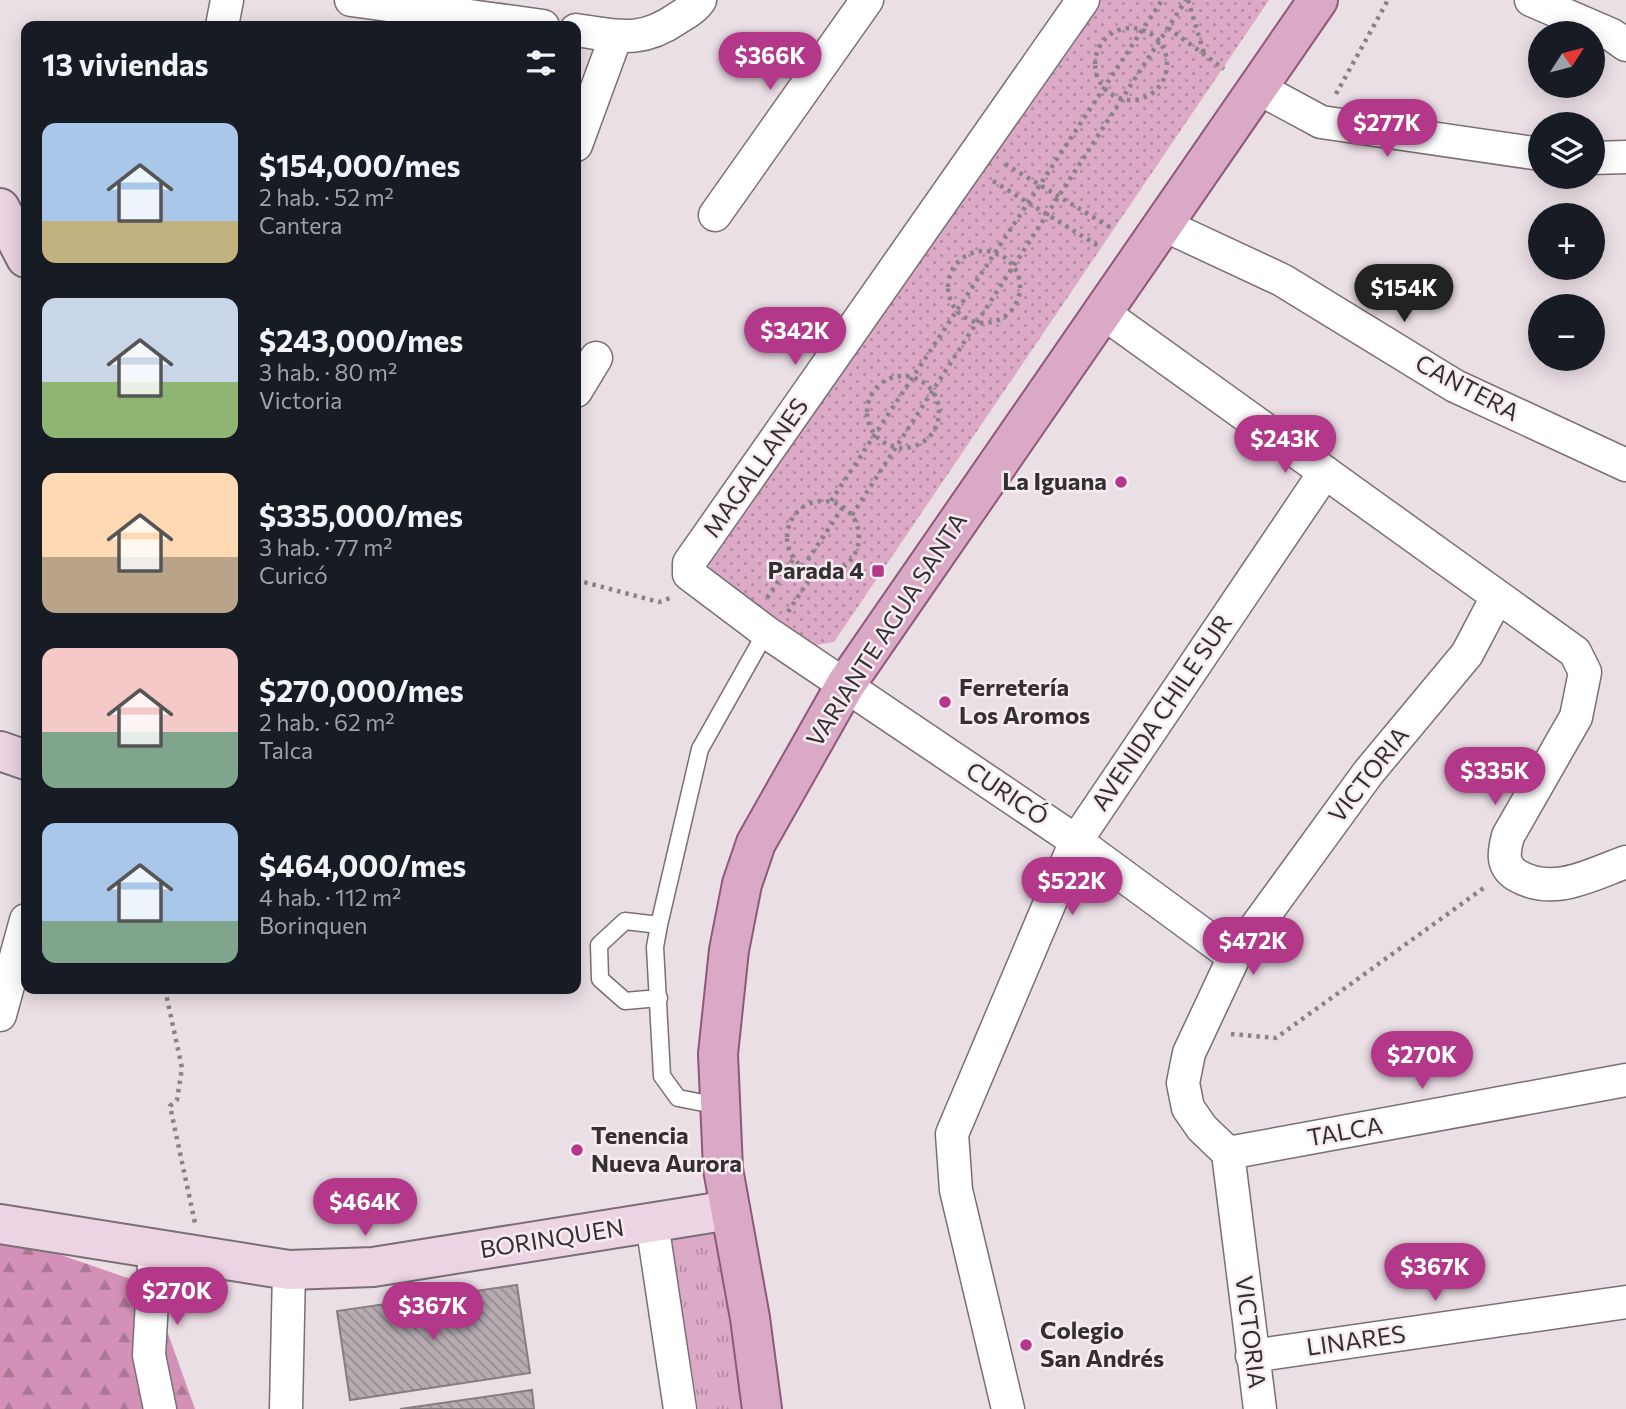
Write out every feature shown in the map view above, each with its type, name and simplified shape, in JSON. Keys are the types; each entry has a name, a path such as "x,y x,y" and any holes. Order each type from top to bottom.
{"main road":[{"name":"VARIANTE AGUA SANTA","path":"762,1409 723,1169 718,1054 729,950 742,884 756,844 846,684 1318,0"}],"street":[{"path":"223,21 227,0"},
{"path":"351,0 506,21"},
{"path":"581,31 616,36 650,35 700,0"},
{"path":"715,215 867,0"},
{"name":"MAGALLANES","path":"703,586 689,575 689,564 1083,0"},
{"path":"1531,0 1612,35 1626,45"},
{"path":"581,131 616,36"},
{"path":"1258,89 1321,122 1528,153"},
{"path":"1605,158 1626,158"},
{"path":"0,208 21,248"},
{"name":"CANTERA","path":"1164,225 1282,281 1455,386 1626,465"},
{"path":"1102,312 1575,652 1585,672 1576,717 1508,836 1503,854 1509,870 1532,884 1562,885 1626,862"},
{"path":"581,383 596,358"},
{"name":"AVENIDA CHILE SUR","path":"1009,1409 956,1190 952,1134 1076,841 1325,472"},
{"path":"703,586 846,684"},
{"name":"VICTORIA","path":"1260,1409 1228,1153 1202,1128 1188,1108 1183,1083 1189,1053 1234,957 1367,773 1467,654 1497,597"},
{"name":"CURICÓ","path":"846,684 1076,841 1234,957"},
{"path":"0,751 21,758"},
{"path":"0,1015 21,938"},
{"name":"TALCA","path":"1228,1153 1626,1080"},
{"name":"BORINQUEN","path":"0,1224 289,1270 373,1267 730,1210"},
{"path":"652,1223 680,1409"},
{"path":"155,1248 149,1355 160,1409"},
{"path":"286,1409 289,1270"},
{"name":"LINARES","path":"1252,1356 1626,1302"}],"lane":[{"path":"719,1106 678,1098 662,1076 655,947 700,749 764,629"},
{"path":"659,925 625,922 599,944 600,979 625,1001 659,998"}],"path":[{"path":"831,501 1162,0"},
{"path":"852,515 1187,0"},
{"path":"1187,0 1204,54"},
{"path":"1321,122 1388,0"},
{"path":"1168,28 1223,69"},
{"path":"1119,30 1142,30 1159,41 1167,60 1167,70 1158,88 1141,99 1121,99 1104,88 1095,66 1101,44 1119,30"},
{"path":"974,157 1040,185 1113,229"},
{"path":"974,157 1028,203 1100,247"},
{"path":"972,253 995,253 1013,266 1020,286 1015,307 998,321 976,322 957,311 948,289 954,266 972,253"},
{"path":"913,377 932,390 939,411 934,431 917,445 896,447 875,434 867,413 873,392 891,378 913,377"},
{"path":"831,501 843,507 852,515 859,535 853,556 837,570 814,572 803,567 793,558 787,537 793,517 809,503 831,501"},
{"path":"803,567 843,507"},
{"path":"764,629 793,558"},
{"path":"764,629 814,572"},
{"path":"581,581 659,602 703,586"},
{"path":"1199,1031 1276,1038 1509,870"},
{"path":"166,994 182,1068 177,1100 170,1106 202,1255"}],"green space":[{"path":"1093,0 1269,0 834,642 811,646 713,579 707,557"},
{"path":"723,1223 752,1409 698,1409 669,1232"},
{"path":"0,1234 151,1286 195,1409 0,1409"}],"building":[{"path":"517,1285 530,1373 350,1400 337,1311"},
{"path":"532,1390 534,1409 400,1409"}],"place":[{"name":"La Iguana","path":"1121,482"},
{"name":"Parada 4","path":"878,571"},
{"name":"Ferretería Los Aromos","path":"945,702"},
{"name":"Tenencia Nueva Aurora","path":"577,1150"},
{"name":"Colegio San Andrés","path":"1026,1345"}]}
